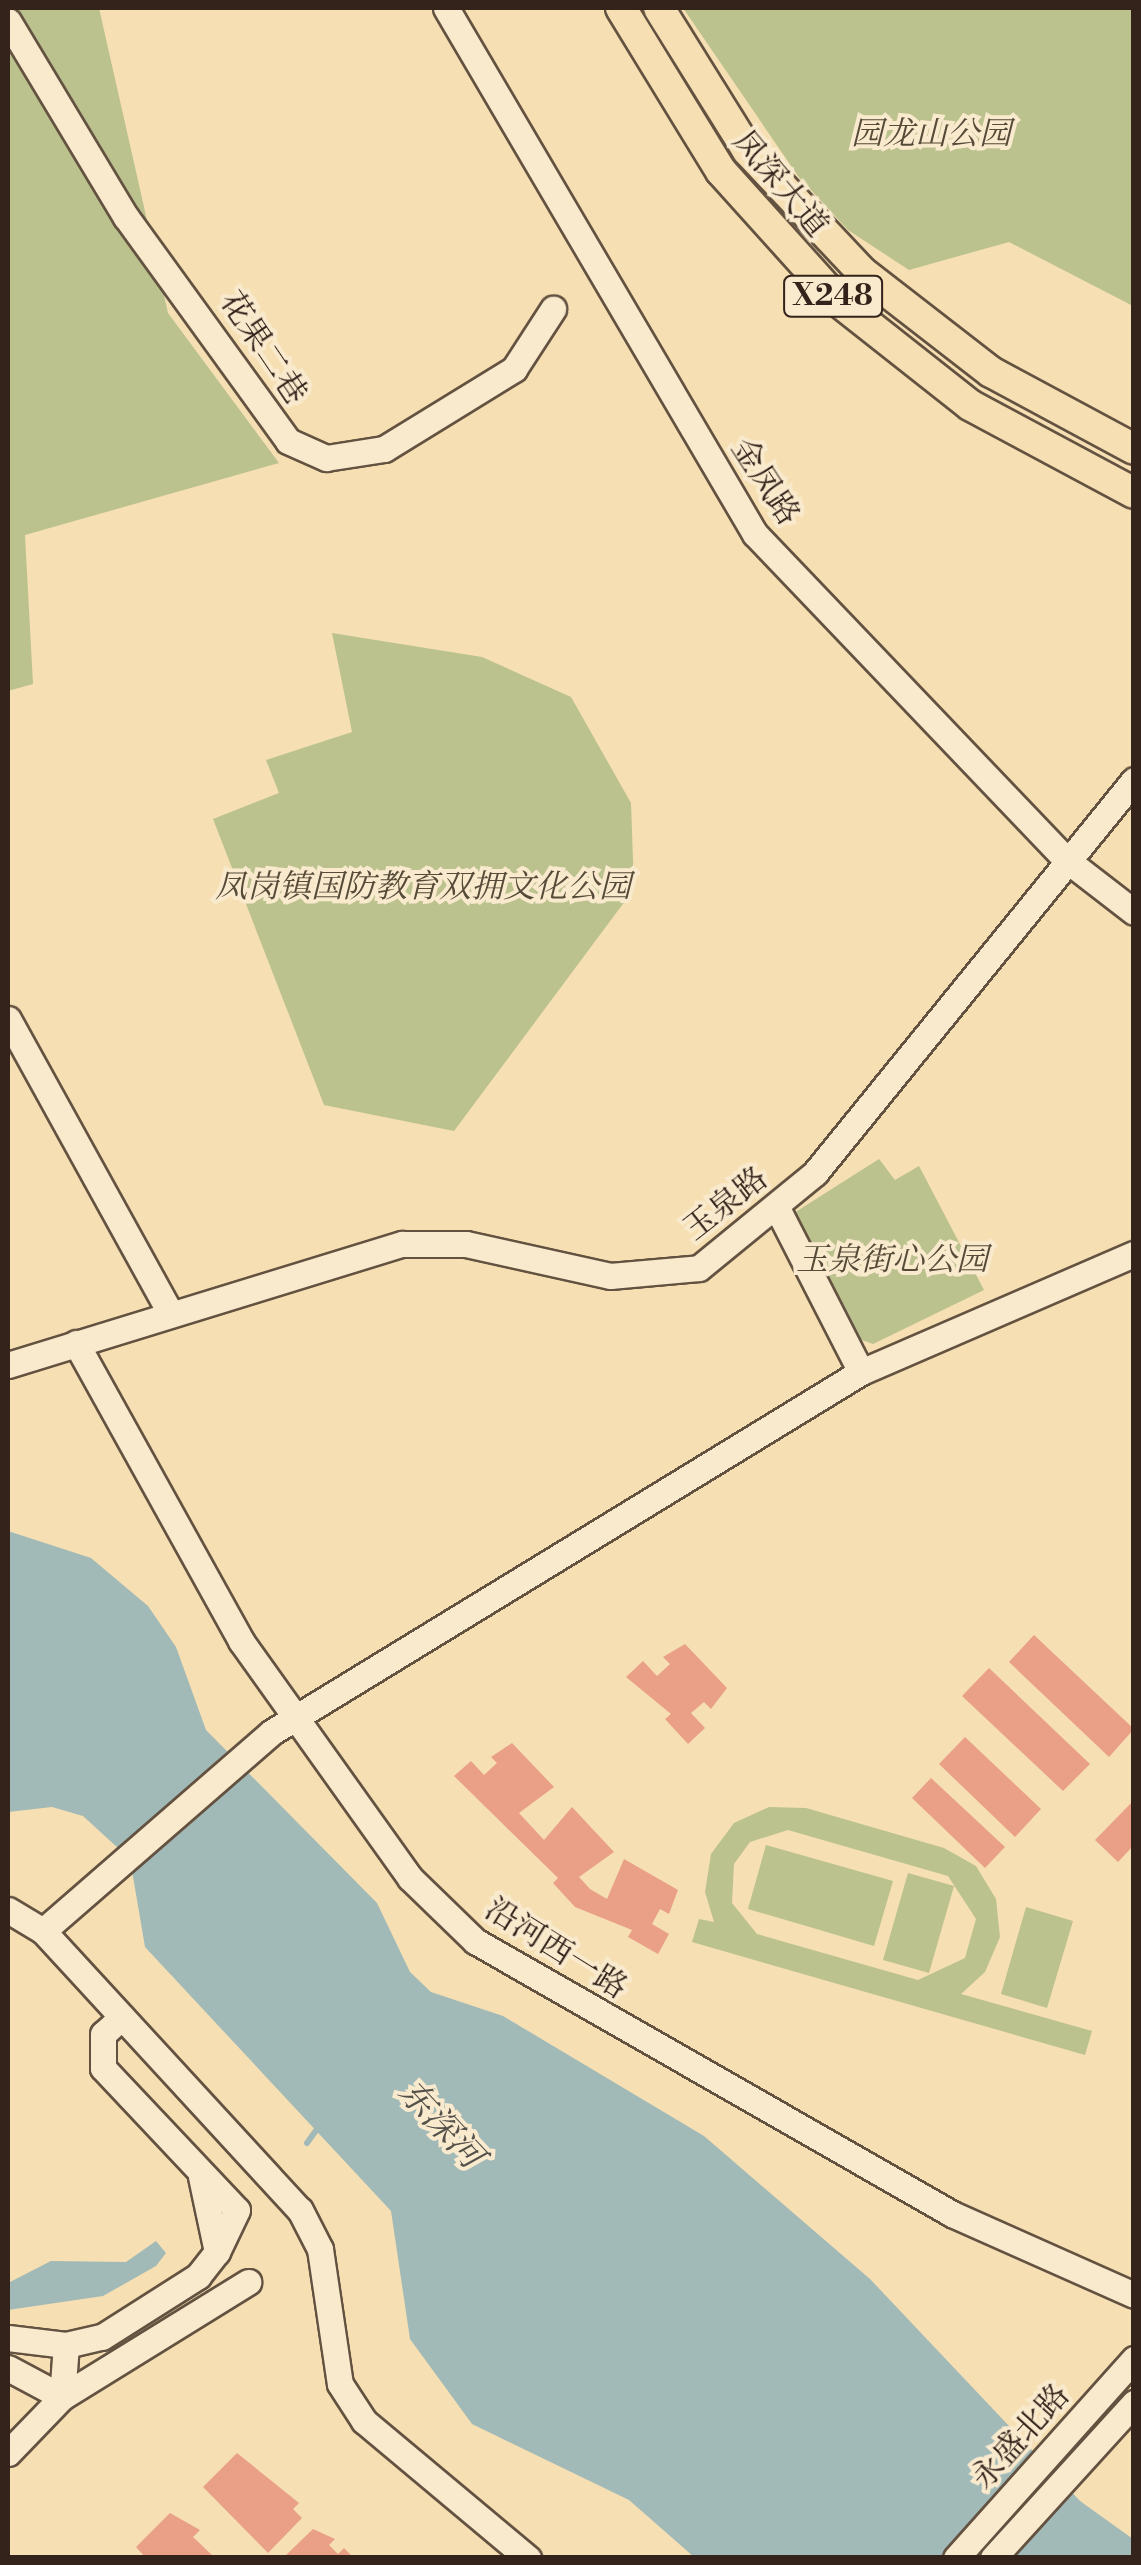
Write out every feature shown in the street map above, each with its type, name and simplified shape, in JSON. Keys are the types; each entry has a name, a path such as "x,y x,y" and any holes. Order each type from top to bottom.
{"main road":[{"name":"凤深大道","path":"621,8 720,171 837,300 970,405 1134,493"},
{"name":"凤深大道","path":"659,8 748,151 862,272 991,372 1134,449"}],"street":[{"name":"金凤路","path":"446,8 755,534 1068,861 1134,912"},
{"name":"花果二巷","path":"8,21 126,216 288,441 326,458 384,449 514,369 553,309"},
{"name":"玉泉路","path":"8,1364 370,1250 432,1242 610,1276 672,1276 724,1252 777,1208 849,1134 1134,780"},
{"path":"8,1020 170,1313"},
{"path":"777,1208 860,1372"},
{"path":"43,1931 236,1762 860,1372 1131,1263"},
{"name":"沿河西一路","path":"76,1343 196,1572 410,1878 475,1941 952,2214 1134,2295"},
{"path":"8,1910 43,1931 300,2210 320,2248 340,2384 364,2420 528,2558"},
{"path":"8,2338 66,2346 102,2337 198,2276 217,2252 201,2177 102,2068 103,2034 122,2017"},
{"path":"8,2453 62,2397 248,2282"},
{"path":"62,2397 66,2346"},
{"name":"永盛北路","path":"956,2558 1134,2359"},
{"path":"8,2368 62,2397"},
{"name":"永盛北路","path":"993,2558 1134,2403"}],"green space":[{"path":"8,8 99,8 168,313 279,463 25,535 33,684 8,691"},
{"name":"园龙山公园","path":"683,8 1133,8 1133,306 1009,242 909,270 848,230 798,176"},
{"name":"凤岗镇国防教育双拥文化公园","path":"332,633 482,657 571,697 631,803 634,889 454,1131 324,1105 213,819 279,793 266,760 352,732"},
{"name":"玉泉街心公园","path":"879,1159 895,1180 919,1166 984,1290 873,1344 856,1338 794,1213"},
{"path":"769,1807 806,1808 944,1848 976,1866 996,1899 1000,1937 985,1972 961,1994 1092,2031 1085,2055 692,1942 699,1919 714,1922 705,1892 711,1854 734,1823","holes":["788,1830 948,1876 976,1919 965,1958 918,1980 757,1934 732,1903 734,1864 750,1842"]},
{"path":"766,1845 893,1881 874,1946 748,1909"},
{"path":"908,1873 954,1886 929,1973 883,1960"},
{"path":"1026,1907 1073,1921 1047,2008 1001,1994"}],"water":[{"name":"东深河","path":"8,1531 91,1558 148,1606 176,1647 206,1730 377,1903 410,1972 431,1992 503,2016 704,2136 870,2279 1080,2501 1133,2539 1133,2557 694,2557 629,2500 472,2424 410,2339 391,2211 145,1947 130,1859 83,1816 52,1807 8,1812"},
{"path":"156,2241 166,2253 156,2266 103,2296 8,2310 8,2283 51,2261 126,2262"}],"building":[{"path":"1034,1635 1134,1729 1109,1757 1009,1662"},
{"path":"685,1644 727,1688 711,1709 704,1702 691,1713 705,1728 688,1744 665,1719 671,1714 626,1677 643,1661 657,1676 670,1664 663,1657"},
{"path":"989,1668 1090,1764 1063,1791 962,1696"},
{"path":"965,1737 1041,1809 1015,1837 939,1764"},
{"path":"512,1743 554,1787 519,1813 544,1840 572,1807 614,1852 579,1877 590,1889 607,1899 624,1859 678,1890 669,1914 660,1909 652,1924 669,1934 658,1954 628,1937 632,1930 575,1907 553,1883 558,1878 454,1776 471,1761 484,1775 497,1763 491,1757"},
{"path":"931,1778 1005,1847 985,1868 912,1798"},
{"path":"1134,1800 1134,1845 1118,1862 1095,1840"},
{"path":"237,2453 299,2503 293,2509 302,2518 268,2553 203,2487"},
{"path":"170,2513 200,2530 193,2537 212,2555 226,2558 146,2558 136,2547"},
{"path":"313,2529 335,2539 329,2545 338,2554 344,2548 354,2558 283,2558"}],"waterway":[{"path":"307,2143 321,2124"}]}
